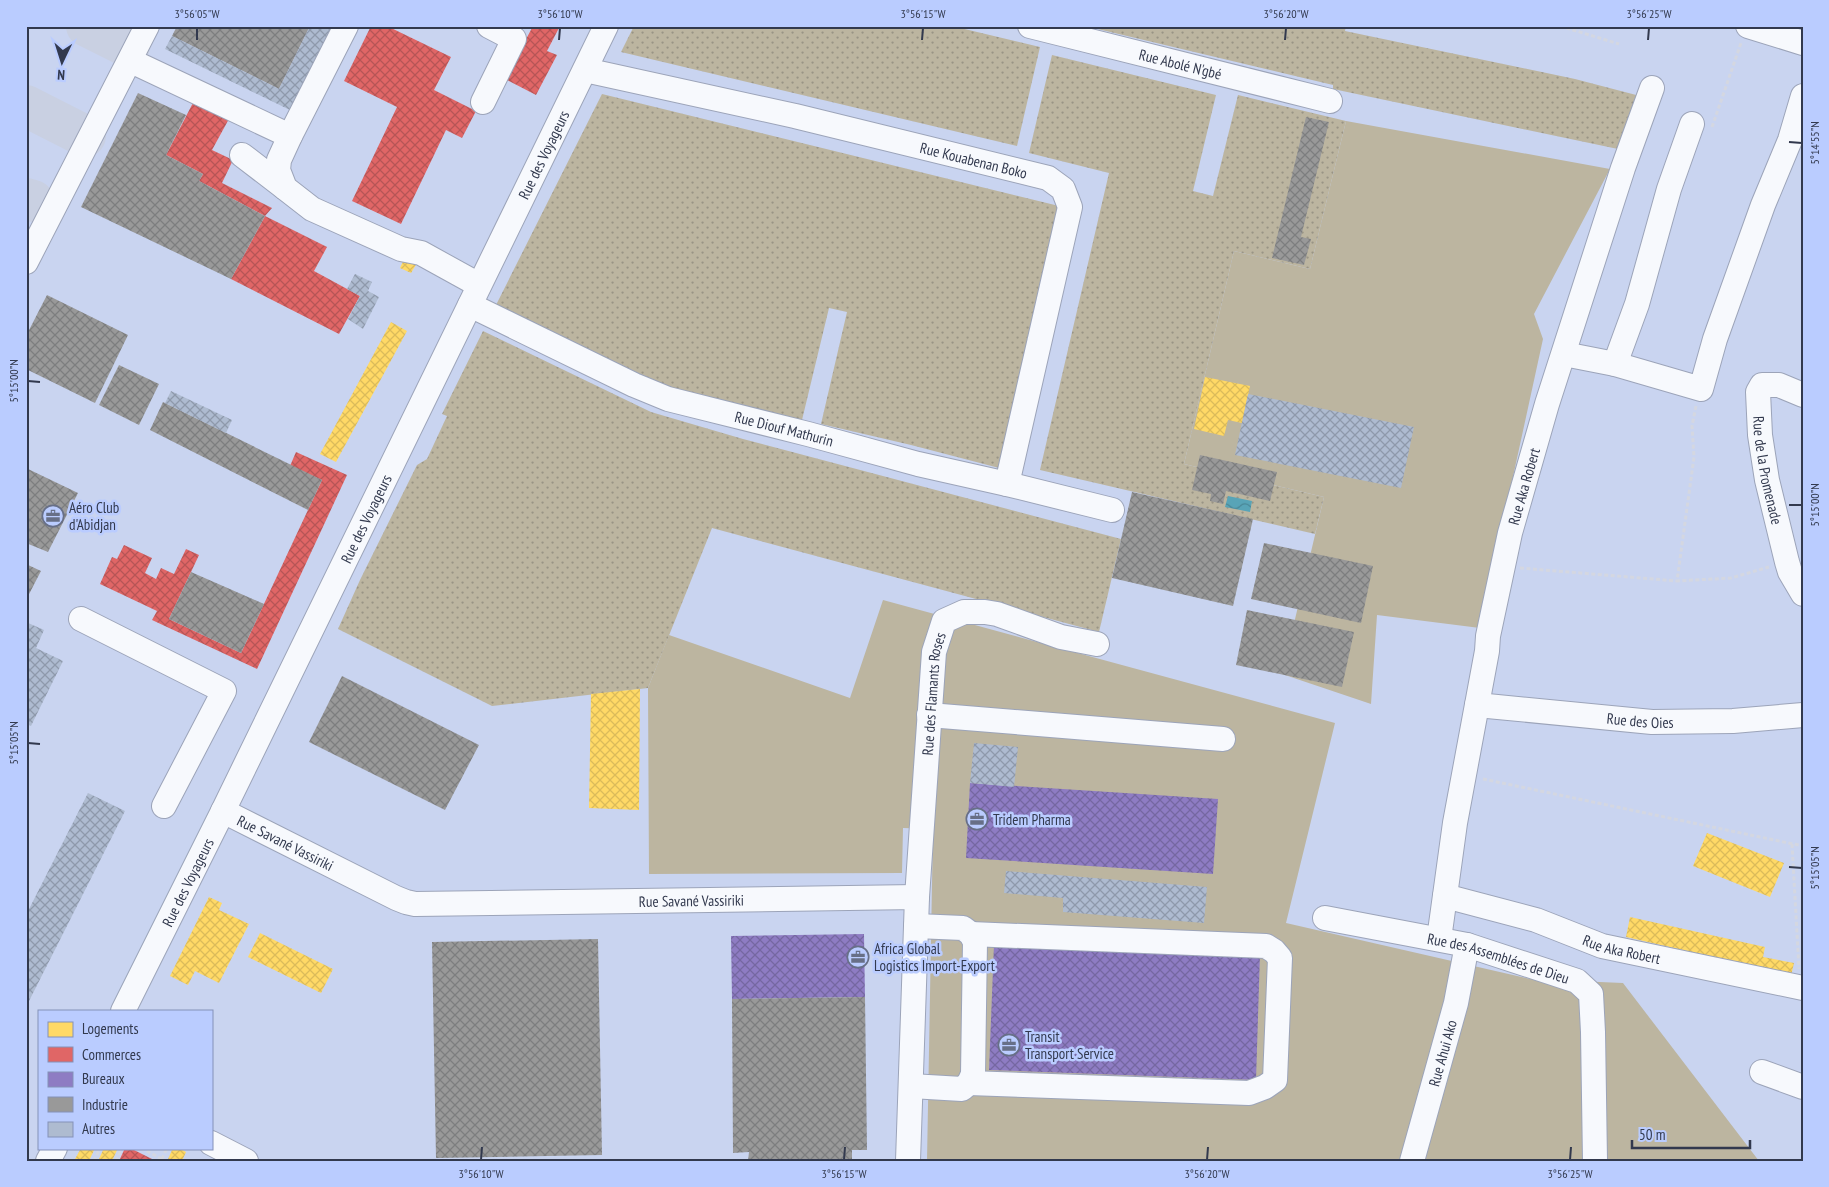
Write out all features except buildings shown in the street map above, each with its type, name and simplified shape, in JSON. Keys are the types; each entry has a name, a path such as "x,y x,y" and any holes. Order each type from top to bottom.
{"street":[{"path":"26,262 131,61 147,26"},
{"path":"285,188 278,170 280,160 290,136 346,26"},
{"path":"483,102 514,39 489,26"},
{"name":"Rue des Voyageurs","path":"124,1010 223,811 606,26"},
{"name":"Rue Abolé N'gbé","path":"1030,26 1330,101"},
{"path":"1746,31 1803,43"},
{"path":"131,61 290,136"},
{"name":"Rue Kouabenan Boko","path":"585,70 795,116 1048,178 1063,189 1070,207 1007,484"},
{"name":"Rue Aka Robert","path":"1439,939 1463,775 1487,651 1488,636 1510,533 1547,404 1623,168 1652,88"},
{"path":"1564,354 1615,364 1701,389 1715,339 1763,205 1790,140 1803,96"},
{"path":"1615,364 1636,304 1669,189 1701,130"},
{"name":"Rue Diouf Mathurin","path":"242,156 312,209 401,249 422,253 474,295 634,386 668,399 918,464 1112,510"},
{"name":"Rue de la Promenade","path":"1803,395 1779,386 1762,385 1758,392 1760,435 1764,462 1787,562 1790,572 1803,594"},
{"name":"Rue des Flamants Roses","path":"917,898 934,652 944,621 964,612 985,612 997,614 1060,637 1097,644"},
{"path":"81,619 224,691 164,806"},
{"name":"Rue des Oies","path":"1477,705 1652,722 1733,721 1803,715"},
{"path":"929,715 1223,739"},
{"name":"Rue Savané Vassiriki","path":"223,811 406,902 917,898"},
{"name":"Rue Aka Robert","path":"1445,896 1536,920 1602,946 1802,988"},
{"path":"908,1161 917,898"},
{"name":"Rue des Assemblées de Dieu","path":"1325,918 1467,944 1577,981 1591,994 1595,1161"},
{"path":"910,1086 962,1089 969,1083 973,1074 975,942 971,934 963,928 916,926"},
{"path":"969,1083 1249,1092 1264,1087 1276,1080 1280,958 1266,946 971,934"},
{"name":"Rue Ahui Ako","path":"1412,1161 1456,1004 1467,944"},
{"path":"1762,1072 1803,1087"},
{"path":"212,1144 246,1161"}],"path":[{"path":"1560,26 1619,44"},
{"path":"1701,130 1746,31"},
{"path":"1677,581 1694,458 1692,426 1701,389"},
{"path":"1502,566 1677,581 1730,578 1787,562"},
{"path":"1463,775 1803,846"},
{"path":"1792,844 1802,988"},
{"path":"144,1150 161,1160"}],"shaded area":[{"path":"634,26 952,26 1040,47 1017,146 621,52"},
{"path":"1085,26 1346,26 1345,31 1575,79 1640,96 1618,149 1333,89 1333,85"},
{"path":"1052,55 1216,95 1193,191 1213,196 1238,95 1346,121 1310,269 1234,251 1184,464 1324,497 1315,534 1040,470 1109,173 1029,153"},
{"path":"602,94 1059,206 1003,469 821,424 847,312 829,308 802,420 666,388 496,305"},
{"path":"1346,121 1610,169 1534,314 1543,339 1480,628 1377,615 1371,704 1282,674 1324,497 1184,464 1234,251 1310,269"},
{"path":"483,331 651,412 743,439 1121,539 1099,632 712,528 648,688 492,706 338,629 417,465 427,459 447,416 442,414"},
{"path":"883,600 1335,723 1286,923 1530,979 1623,983 1759,1161 927,1161 933,829 903,828 902,873 649,874 648,688 669,635 850,698"}],"water":[{"path":"1228,496 1252,501 1250,512 1225,507"}],"taxiway":[{"path":"87,26 129,47"},
{"path":"26,106 85,136"},
{"path":"26,199 33,201"}],"place":[{"name":"Aéro Club d'Abidjan","path":"53,516"},
{"name":"Tridem Pharma","path":"977,819"},
{"name":"Africa Global Logistics Import-Export","path":"858,957"},
{"name":"Transit Transport Service","path":"1009,1045"}]}
